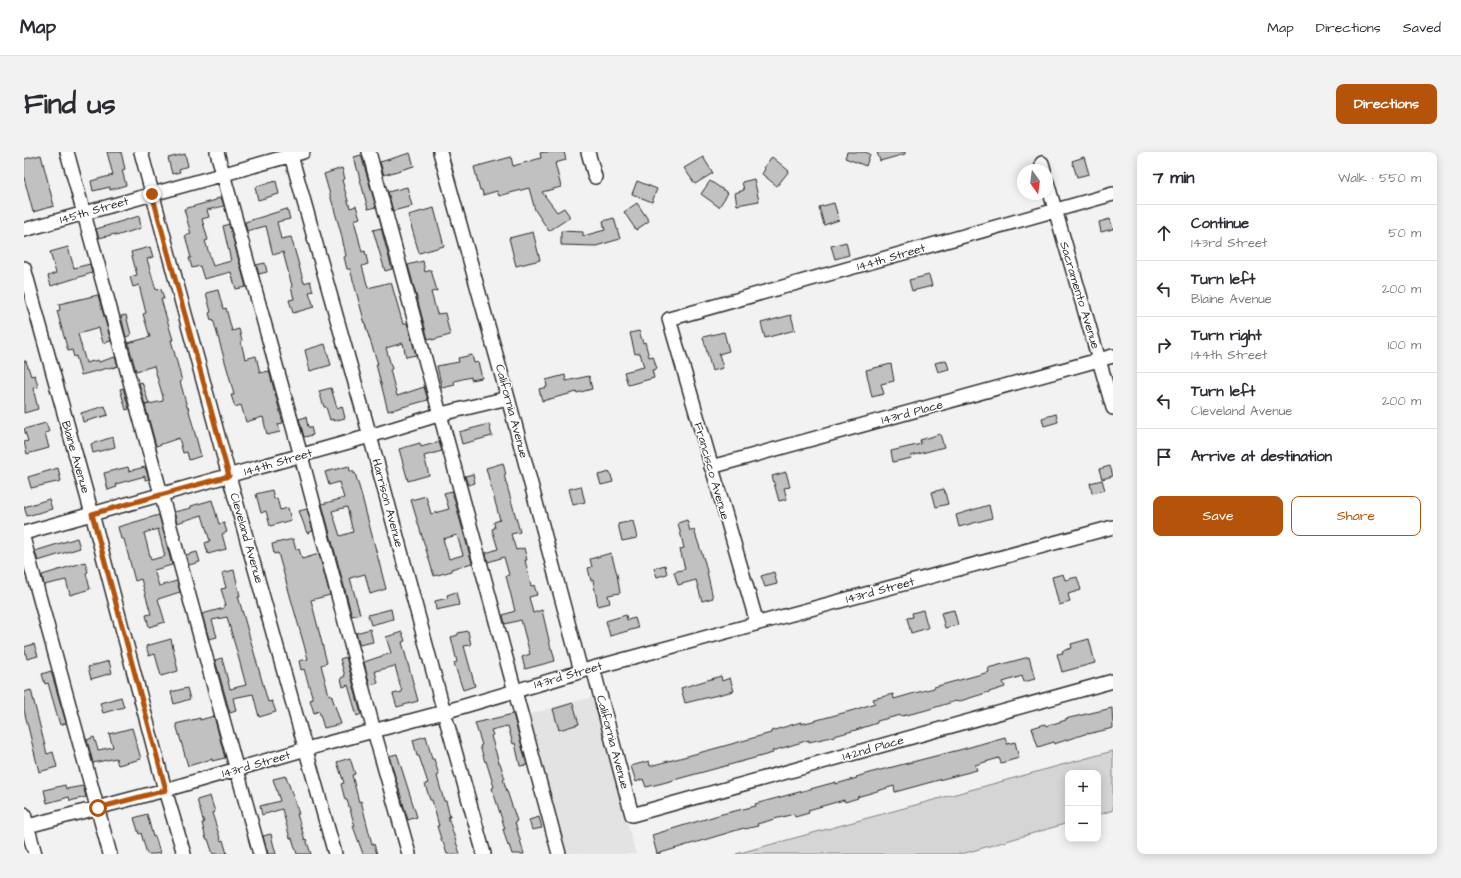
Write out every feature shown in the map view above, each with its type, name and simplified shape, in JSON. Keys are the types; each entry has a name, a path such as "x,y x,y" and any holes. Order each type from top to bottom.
{"street":[{"path":"67,152 260,854"},
{"name":"Cleveland Avenue","path":"141,152 229,476 335,854"},
{"path":"217,152 301,456 374,730 410,854"},
{"path":"369,152 559,854"},
{"name":"California Avenue","path":"440,152 508,398 587,670 632,815"},
{"path":"588,152 595,177"},
{"name":"145th Street","path":"24,230 295,153"},
{"name":"Harrison Avenue","path":"295,153 444,712 484,854"},
{"name":"144th Street","path":"669,319 1113,194"},
{"name":"Sacramento Avenue","path":"1052,200 1113,408"},
{"name":"Blaine Avenue","path":"24,268 184,854"},
{"name":"Francisco Avenue","path":"669,319 757,623"},
{"name":"143rd Place","path":"711,467 1113,356"},
{"name":"144th Street","path":"24,532 301,456 441,414 508,398"},
{"name":"143rd Street","path":"25,823 98,808 166,790 587,670 1113,528"},
{"path":"24,541 110,854"},
{"name":"142nd Place","path":"632,815 1113,681"},
{"path":"25,823 35,854"}],"shaded area":[{"path":"592,697 636,854 565,854 527,715"},
{"path":"1113,751 1113,810 1101,814 1101,770 1065,770 1065,824 962,854 736,854"}],"building":[{"path":"107,152 121,152 125,169 122,170 126,185 110,190 110,187 93,191 91,181 113,175"},
{"path":"564,152 566,160 555,163 561,187 542,192 557,212 564,208 569,215 569,218 549,231 535,210 529,188 499,196 497,191 483,195 482,190 480,190 474,167 511,157 513,166 541,158 540,153"},
{"path":"847,152 865,152 870,154 866,166 845,158"},
{"path":"877,152 905,152 905,154 880,161"},
{"path":"410,153 414,166 384,175 380,162"},
{"path":"185,154 188,166 179,169 180,172 172,174 168,158"},
{"path":"41,155 54,206 33,212 24,178 24,159"},
{"path":"361,155 376,207 368,209 354,157"},
{"path":"703,157 713,173 695,184 684,168"},
{"path":"772,157 789,171 777,186 762,174 765,169 763,168"},
{"path":"1084,157 1089,174 1077,177 1072,161"},
{"path":"342,168 345,179 342,180 350,208 356,206 360,218 354,220 362,252 365,251 368,264 362,266 368,288 391,282 403,324 407,323 416,355 406,357 403,343 386,348 397,396 424,387 428,400 388,411 376,364 378,364 367,331 350,269 347,269 341,233 324,174"},
{"path":"754,179 759,201 737,205 735,193 744,190 742,182"},
{"path":"276,181 279,194 258,200 255,187"},
{"path":"637,181 657,189 652,202 632,194"},
{"path":"710,181 728,193 719,207 701,194"},
{"path":"407,187 412,206 393,211 388,192"},
{"path":"221,197 224,206 207,210 209,217 202,219 208,240 205,241 213,266 231,261 223,226 229,224 246,287 236,289 231,272 204,279 200,266 192,268 189,258 191,258 185,235 191,234 184,209 216,200"},
{"path":"637,203 649,221 636,230 624,212"},
{"path":"834,203 839,220 824,225 819,207"},
{"path":"434,208 444,246 419,253 408,215"},
{"path":"287,209 290,219 277,222 281,239 291,237 304,283 310,281 313,291 309,292 314,307 293,313 289,300 294,299 292,286 283,252 273,255 266,226 247,231 245,222"},
{"path":"139,216 141,228 116,236 115,234 99,238 96,229"},
{"path":"614,218 620,239 596,246 561,245 561,231 583,232 583,236 605,230 603,221"},
{"path":"1110,219 1113,229 1101,232 1099,222"},
{"path":"381,228 392,269 385,271 373,230"},
{"path":"533,232 540,260 516,266 509,238"},
{"path":"846,242 849,255 835,259 831,246"},
{"path":"68,247 74,268 90,264 92,273 51,286 48,276 56,273 50,252"},
{"path":"150,247 153,257 147,259 156,290 161,289 164,299 161,299 173,340 171,340 182,381 180,381 201,456 189,460 187,452 183,453 179,438 156,446 145,405 163,401 163,397 154,366 136,371 128,343 150,337 143,314 146,313 139,285 133,287 130,277 137,275 131,252"},
{"path":"423,261 425,272 431,270 437,291 431,292 437,314 445,313 450,335 432,340 431,338 428,339 408,265"},
{"path":"265,263 267,272 259,274 256,265"},
{"path":"929,275 932,286 912,291 909,280"},
{"path":"218,290 223,309 226,308 232,331 239,329 245,359 256,356 260,373 269,371 283,423 278,424 280,432 267,435 263,417 246,422 241,405 235,407 231,395 234,395 230,379 213,319 211,320 209,313 211,312 206,293"},
{"path":"98,295 111,341 103,343 99,328 78,334 86,363 98,360 99,362 115,357 118,366 81,375 76,356 74,357 72,350 68,351 57,311 60,310 59,304"},
{"path":"126,315 131,335 126,337 121,316"},
{"path":"791,315 795,330 765,338 761,323"},
{"path":"639,331 643,343 645,342 649,357 653,356 657,369 652,370 654,378 628,385 624,372 644,367 640,353 635,354 630,333"},
{"path":"724,332 729,351 719,354 723,368 712,371 703,337"},
{"path":"325,344 331,365 310,371 305,350"},
{"path":"472,355 474,363 478,362 482,378 471,380 471,377 454,381 455,385 442,388 437,366 459,362 458,358"},
{"path":"946,360 949,369 938,372 935,363"},
{"path":"24,361 26,361 31,376 35,375 38,387 33,388 38,409 24,413"},
{"path":"891,364 894,381 881,384 884,394 872,397 866,370"},
{"path":"565,375 566,381 589,376 592,389 542,401 539,389 547,387 546,380"},
{"path":"142,382 149,404 145,405 139,383"},
{"path":"123,388 129,409 126,410 120,389"},
{"path":"331,388 337,408 342,406 345,418 333,421 333,419 330,420 319,391"},
{"path":"105,406 108,415 83,422 81,413"},
{"path":"1056,414 1058,422 1044,426 1042,418"},
{"path":"306,417 308,427 311,427 313,435 304,437 299,419"},
{"path":"46,423 49,432 45,433 49,448 27,454 24,442 28,441 24,429"},
{"path":"489,424 492,436 462,444 459,432"},
{"path":"940,434 944,447 911,456 912,458 893,462 891,451 921,444 920,440"},
{"path":"113,437 115,447 93,453 91,444"},
{"path":"439,442 442,451 424,456 429,475 408,481 399,449 420,443 421,447"},
{"path":"503,463 506,475 504,475 520,532 511,534 516,550 524,548 531,586 534,585 537,595 529,597 533,613 542,610 555,661 525,669 522,657 530,654 521,620 505,624 503,615 515,611 506,576 509,575 504,557 488,562 486,553 498,549 492,529 495,528 494,522 500,520 486,468"},
{"path":"349,466 350,471 355,473 386,589 370,594 365,574 350,578 360,614 352,616 322,504 344,498 339,482 329,485 325,472","holes":["347,507 353,532 340,536 332,511"]},
{"path":"1110,466 1113,476 1102,479 1099,469"},
{"path":"128,467 129,471 145,467 149,479 145,480 145,476 116,484 117,487 108,490 104,473"},
{"path":"58,468 61,481 31,488 28,477"},
{"path":"610,472 613,482 601,485 598,475"},
{"path":"786,472 790,487 784,488 787,499 779,501 772,476"},
{"path":"473,474 475,483 468,485 465,476"},
{"path":"1102,480 1105,490 1092,493 1090,483"},
{"path":"581,486 585,502 573,505 569,489"},
{"path":"944,489 948,504 936,507 932,492"},
{"path":"272,490 274,499 277,498 280,510 288,508 291,520 270,526 266,511 261,513 256,494"},
{"path":"452,491 472,563 434,576 411,500 426,496 431,514 449,509 444,493","holes":["457,535 463,555 449,559 443,539"]},
{"path":"49,499 52,509 27,516 24,507"},
{"path":"212,500 219,524 224,523 227,532 222,534 226,549 208,554 205,543 210,541 202,515 177,523 174,512 191,508 191,506"},
{"path":"989,505 992,518 959,527 956,515"},
{"path":"307,509 313,531 307,533 299,511"},
{"path":"159,515 172,565 154,570 159,586 177,581 180,592 158,599 165,622 149,627 146,615 151,614 141,579 135,581 124,539 121,539 118,527","holes":["158,529 165,556 151,560 144,533"]},
{"path":"687,520 690,531 694,530 705,563 713,598 702,601 696,580 678,585 674,572 685,569 680,549 684,548 678,523"},
{"path":"633,521 637,538 622,541 618,524"},
{"path":"77,538 80,548 38,561 35,551"},
{"path":"293,539 296,550 299,549 302,559 319,554 330,595 311,600 327,663 321,665 329,695 331,694 341,724 324,728 319,711 314,713 310,700 313,699 304,669 301,670 299,661 308,659 278,553 274,554 272,544"},
{"path":"197,552 200,562 189,565 186,555"},
{"path":"611,553 617,574 620,593 608,595 610,603 598,606 593,580 591,581 588,568 592,567 590,559"},
{"path":"85,562 90,589 70,595 66,580 44,585 42,575"},
{"path":"665,565 667,574 657,577 654,568"},
{"path":"234,570 240,596 238,596 268,702 272,701 276,712 259,717 253,694 233,698 236,711 230,713 215,660 222,658 230,689 246,685 237,652 227,617 212,620 217,637 209,639 202,614 224,608 224,605 226,605 221,589 226,588 222,573"},
{"path":"774,572 777,584 765,587 761,576"},
{"path":"1063,574 1065,580 1077,577 1081,590 1068,594 1070,602 1059,605 1052,577"},
{"path":"456,592 459,605 436,610 435,601 448,598 447,595"},
{"path":"391,609 393,619 371,625 368,615"},
{"path":"923,610 928,628 911,633 907,618 913,617 912,613"},
{"path":"954,610 958,625 945,628 941,613"},
{"path":"626,615 627,620 635,618 638,628 610,636 606,621"},
{"path":"370,629 373,642 360,645 356,633"},
{"path":"468,631 471,645 464,646 475,686 463,690 454,663 457,662 451,637 458,635 458,633"},
{"path":"402,632 405,641 402,642 418,701 397,707 393,694 402,692 395,666 375,671 378,683 370,685 364,662 391,653 386,637"},
{"path":"171,639 178,671 161,676 155,654 149,656 146,646"},
{"path":"1089,639 1095,663 1062,672 1057,654 1063,653 1062,651 1072,648 1071,644"},
{"path":"34,644 38,656 27,659 24,647"},
{"path":"346,657 361,714 357,716 348,685 343,687 341,678 345,676 340,659"},
{"path":"1029,657 1035,679 1024,682 1022,676 1003,682 1005,687 970,698 923,711 877,721 877,723 856,730 809,742 809,740 772,751 773,753 646,787 643,779 636,782 631,766 649,761 650,766 717,748 771,733 771,731 801,722 801,724 854,710 875,703 873,699 893,694 894,699 989,672 988,668"},
{"path":"109,661 112,673 91,679 88,667"},
{"path":"51,671 66,723 60,725 48,683 45,684 42,674"},
{"path":"721,676 722,681 730,678 734,691 685,703 681,688"},
{"path":"187,688 190,699 174,704 171,692"},
{"path":"31,690 47,754 53,752 57,767 39,772 24,710 24,692"},
{"path":"121,697 124,707 103,713 100,703"},
{"path":"573,703 579,724 559,730 553,709"},
{"path":"1112,708 1113,728 1088,733 1054,744 1054,742 1038,747 1032,728 1045,724 1046,726 1066,720 1065,719"},
{"path":"513,714 527,765 520,766 515,743 513,744 508,726 491,730 493,735 491,736 517,821 515,822 524,854 512,854 509,845 508,846 503,829 505,829 492,788 494,787 480,746 482,745 475,723"},
{"path":"214,716 225,758 212,761 212,759 188,766 176,724"},
{"path":"132,728 141,759 118,765 116,758 93,763 87,740 94,737 98,750 113,747 109,734"},
{"path":"426,736 432,759 434,759 439,775 437,776 444,801 446,801 450,817 448,817 460,854 447,854 437,826 439,826 432,800 430,800 425,784 428,783 419,756 417,756 413,740"},
{"path":"1005,737 1007,744 1015,742 1019,758 1001,763 999,758 975,765 977,770 895,792 894,786 845,802 844,800 808,810 809,813 795,817 794,814 778,818 757,824 758,826 744,828 657,854 652,835 722,814 756,806 755,804 836,782 836,784 869,773"},
{"path":"397,754 417,817 408,820 389,756"},
{"path":"350,758 355,774 352,775 359,802 361,801 372,844 374,844 377,854 363,854 353,826 355,826 347,800 345,800 341,784 344,783 337,762"},
{"path":"286,776 299,814 297,814 305,840 306,839 311,854 297,854 292,838 290,838 282,809 262,815 260,806 280,801 273,779"},
{"path":"65,785 66,789 83,786 86,797 70,801 69,797 47,803 44,790"},
{"path":"210,796 215,812 212,813 227,854 213,854 208,839 206,839 202,823 204,823 197,800"},
{"path":"147,814 153,837 155,836 160,853 147,854 141,833 139,834 134,818"},
{"path":"539,817 542,828 532,830 529,820"},
{"path":"271,834 276,854 268,854 263,836"}],"route":[{"path":"98,808 166,790 92,514 229,476 152,194"}]}
